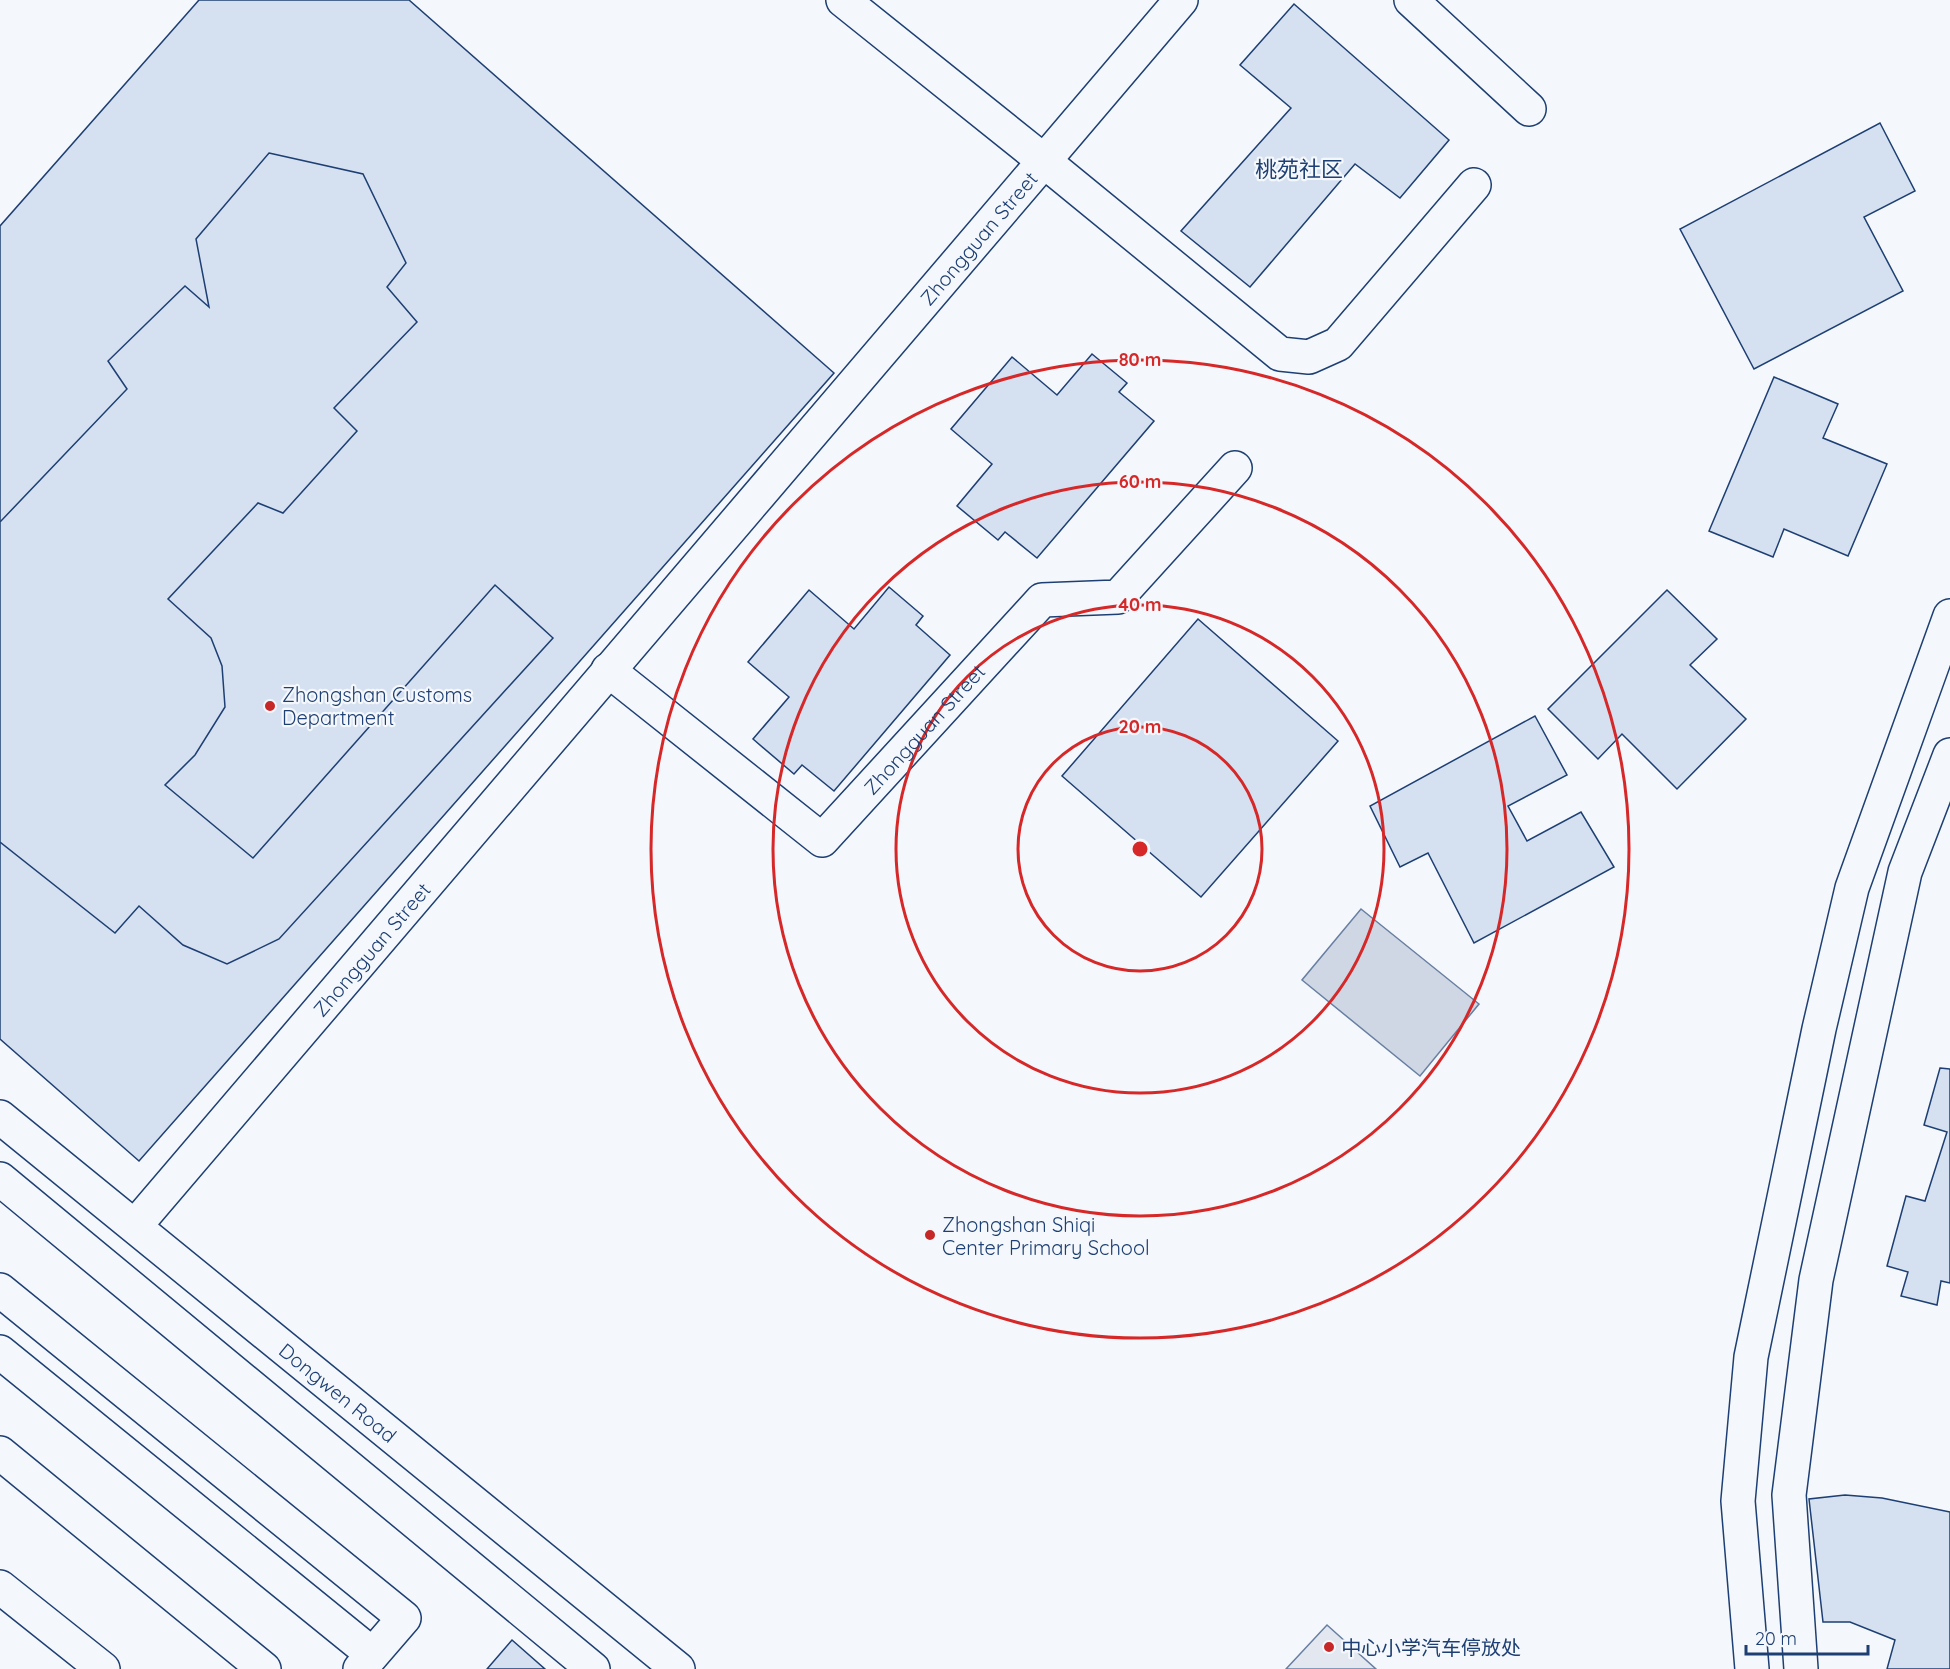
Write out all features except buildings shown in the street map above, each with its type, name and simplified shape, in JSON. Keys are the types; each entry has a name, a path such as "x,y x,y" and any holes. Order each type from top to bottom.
{"street":[{"name":"Zhongguan Street","path":"843,0 1044,160 1280,354 1309,357 1338,344 1474,185"},
{"name":"Zhongguan Street","path":"135,1226 1181,0"},
{"path":"1411,0 1529,109"},
{"name":"Zhongguan Street","path":"608,670 822,840 1042,600 1118,597 1235,468"},
{"path":"1752,1669 1738,1501 1751,1357 1819,1029 1852,888 1950,616"},
{"path":"1802,1669 1789,1495 1816,1280 1905,872 1950,755"},
{"name":"Dongwen Road","path":"0,1117 678,1669"},
{"path":"0,1179 594,1669"},
{"path":"0,1290 404,1618 366,1662 0,1352"},
{"path":"0,1454 264,1669"},
{"path":"0,1587 103,1669"}],"shaded area":[{"path":"1361,909 1479,1004 1420,1076 1302,980"},
{"name":"中心小学汽车停放处","path":"1327,1625 1376,1669 1286,1669"}],"place":[{"name":"Zhongshan Customs Department","path":"270,706"},
{"name":"Zhongshan Shiqi Center Primary School","path":"930,1235"},
{"name":"中心小学汽车停放处","path":"1329,1647"}],"district":[{"name":"桃苑社区","path":"1299,169"}]}
